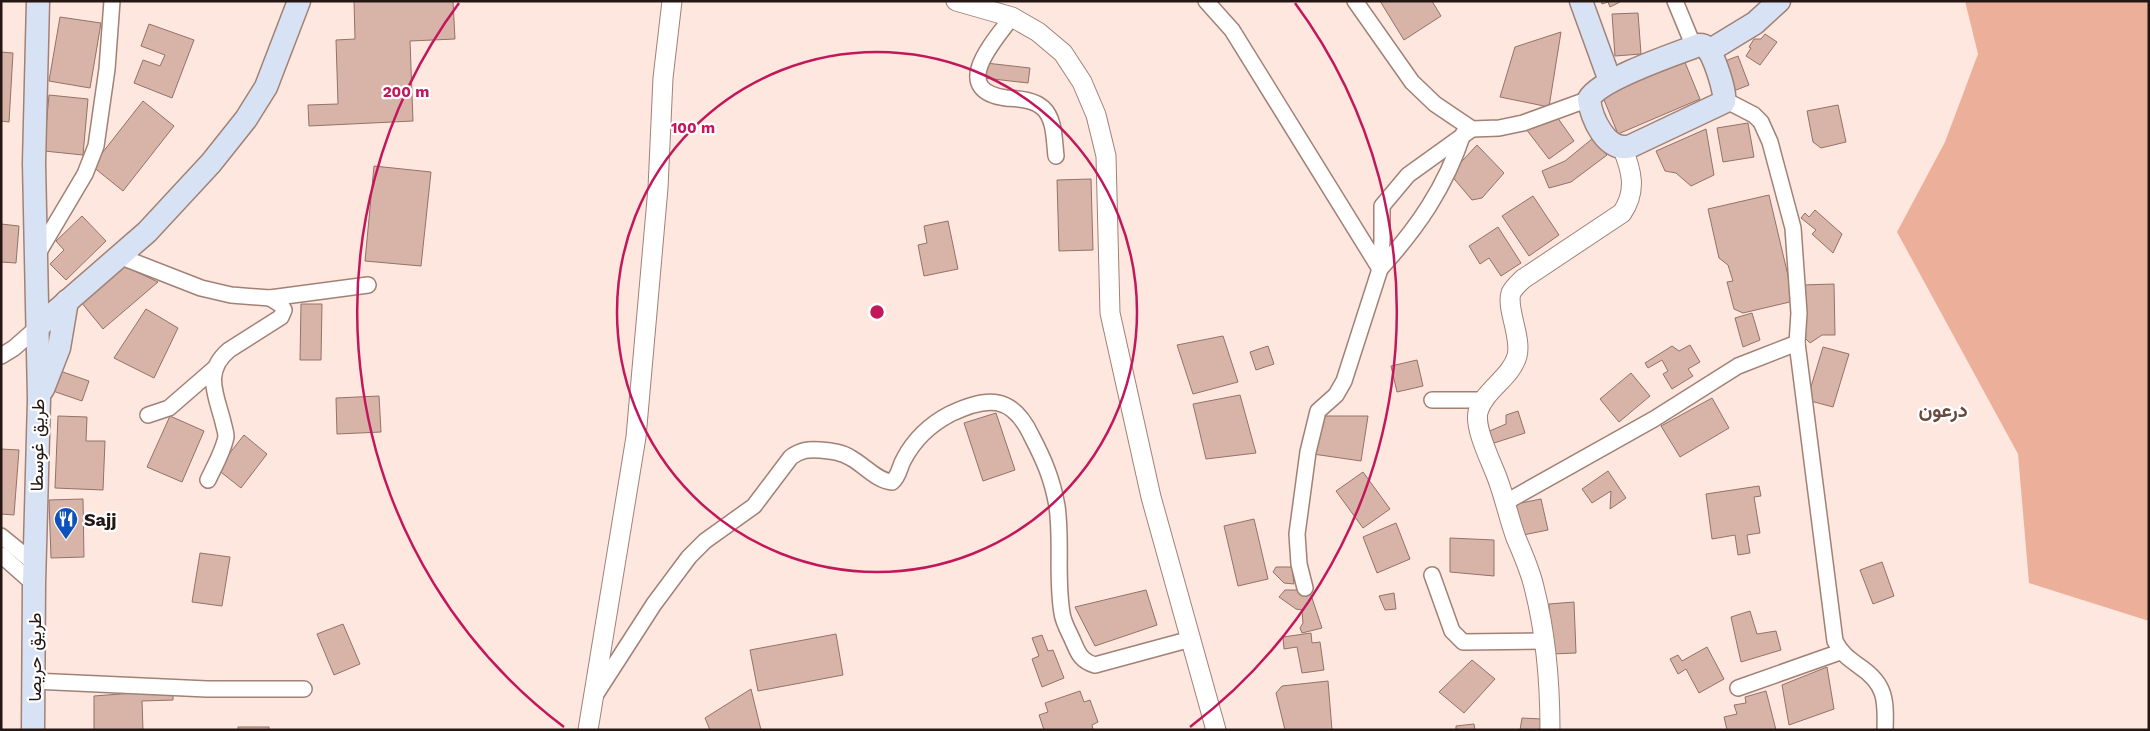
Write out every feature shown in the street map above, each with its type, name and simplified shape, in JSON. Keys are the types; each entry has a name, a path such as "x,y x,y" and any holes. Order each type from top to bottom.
{"main road":[{"name":"طريق غوسطا","path":"34,573 39,399 39,326 34,163 38,1"},
{"path":"39,326 147,232 211,163 246,119 266,86 299,1"},
{"path":"1580,1 1610,81"},
{"path":"1702,49 1720,80 1725,100 1721,104 1631,146 1622,148 1610,142 1603,135 1590,107 1589,99 1594,92 1610,81 1702,49 1755,23 1779,1"},
{"path":"39,399 59,348 67,301"},
{"name":"طريق حريصا","path":"33,730 34,573"}],"street":[{"path":"37,255 85,174 96,146 107,69 112,1"},
{"path":"588,730 636,437 658,188 663,78 672,1"},
{"path":"956,1 1012,17 1038,32 1063,53 1082,82 1096,116 1107,165 1110,313 1151,497 1216,730"},
{"path":"1206,1 1221,8 1232,30 1380,269"},
{"path":"1355,1 1412,82 1467,131"},
{"path":"1675,1 1702,49"},
{"path":"1012,17 979,63 977,75 981,86 990,94 1033,102 1042,108 1049,116 1052,126 1056,156"},
{"path":"1305,588 1297,534 1308,452 1318,411 1336,395 1344,381 1380,269 1382,206 1408,175 1467,131 1500,128 1523,123 1589,99"},
{"path":"1725,100 1754,115 1760,122 1770,142 1793,228 1800,313 1797,342 1835,642 1840,652 1874,677 1882,689 1886,704 1885,730"},
{"path":"1380,269 1411,235 1433,202 1467,131"},
{"path":"1550,730 1549,673 1545,641 1534,588 1506,502 1478,426 1478,412 1484,400 1517,358 1518,345 1510,298 1513,290 1523,279 1622,214 1628,205 1632,187 1630,165 1622,148"},
{"path":"119,256 201,288 231,295 270,298 368,285"},
{"path":"208,480 226,435 212,379 215,368 222,356 229,350 281,316 284,310 281,305 270,298"},
{"path":"1,356 14,348 39,326"},
{"path":"1506,502 1654,419 1738,366 1797,342"},
{"path":"148,415 169,408 215,368"},
{"path":"1432,400 1484,400"},
{"path":"593,699 654,604 689,558 705,541 754,506 791,458 798,452 806,449 842,453 878,477 892,482 898,476 903,460 916,440 926,431 949,414 984,402 1000,402 1014,409 1025,421 1049,472 1060,532 1059,568 1062,614 1079,656 1086,662 1094,665 1191,639"},
{"path":"1,536 34,573"},
{"path":"1,555 34,573"},
{"path":"1432,575 1452,631 1463,642 1545,641"},
{"path":"1738,688 1840,652"},
{"path":"34,681 304,690"}],"shaded area":[{"path":"1965,1 2149,1 2149,621 2029,583 2018,454 1897,232 1945,142 1978,54"}],"building":[{"path":"354,1 453,1 455,39 410,41 413,121 309,126 308,105 338,104 336,40 355,39"},
{"path":"1380,1 1432,1 1441,16 1404,40"},
{"path":"1601,1 1620,2 1610,7 1608,2 1602,4"},
{"path":"1638,13 1641,54 1615,56 1612,14"},
{"path":"60,17 101,23 90,88 49,81"},
{"path":"149,24 194,40 172,98 134,83 143,60 160,66 165,55 141,46"},
{"path":"1561,32 1549,107 1500,97 1515,47"},
{"path":"1765,34 1777,42 1760,65 1746,56 1754,39 1761,39"},
{"path":"1,52 13,53 9,122 1,121"},
{"path":"1738,56 1749,85 1731,92 1720,63"},
{"path":"1684,60 1700,99 1618,134 1602,95"},
{"path":"986,63 1030,68 1028,83 984,78"},
{"path":"49,95 88,99 83,155 44,151"},
{"path":"143,101 174,126 123,191 92,166"},
{"path":"1838,105 1846,142 1821,148 1813,142 1807,111"},
{"path":"1557,117 1574,141 1549,159 1526,129"},
{"path":"1748,123 1754,157 1723,162 1717,128"},
{"path":"1706,129 1714,175 1691,186 1676,173 1665,171 1656,151"},
{"path":"1592,139 1607,155 1571,182 1549,188 1542,171 1565,161"},
{"path":"1477,145 1504,173 1482,198 1472,200 1450,174"},
{"path":"374,166 431,172 421,266 365,261"},
{"path":"1091,179 1093,250 1059,251 1057,180"},
{"path":"1769,195 1794,301 1743,313 1734,309 1727,282 1733,281 1728,265 1719,258 1708,209"},
{"path":"1533,196 1559,235 1529,256 1502,216"},
{"path":"1815,210 1842,234 1833,253 1812,234 1816,230 1801,218 1805,213 1809,217"},
{"path":"82,216 106,241 66,280 50,264 64,250 56,241"},
{"path":"948,221 958,269 924,276 918,245 927,243 924,226"},
{"path":"1,224 19,226 16,263 1,262"},
{"path":"1498,227 1521,263 1501,276 1489,258 1480,264 1469,246"},
{"path":"124,266 158,282 103,329 81,302"},
{"path":"1834,284 1835,335 1822,335 1810,343 1802,335 1802,285"},
{"path":"301,304 322,304 321,360 300,360"},
{"path":"146,309 178,328 154,378 114,358"},
{"path":"1752,313 1760,340 1743,347 1735,318"},
{"path":"1223,336 1238,382 1193,394 1177,345"},
{"path":"1690,345 1700,362 1688,369 1693,376 1672,389 1663,374 1668,371 1662,360 1648,368 1645,363 1672,346 1679,351"},
{"path":"1268,346 1274,364 1256,370 1250,352"},
{"path":"1823,347 1849,354 1833,407 1807,400"},
{"path":"1417,360 1423,386 1397,392 1391,366"},
{"path":"60,371 89,381 82,401 53,391"},
{"path":"1631,373 1650,396 1619,422 1600,399"},
{"path":"1240,395 1256,453 1206,459 1193,404"},
{"path":"379,396 381,432 337,434 336,398"},
{"path":"1712,398 1729,428 1680,457 1661,426"},
{"path":"1518,411 1525,433 1488,445 1485,433 1506,424 1506,415"},
{"path":"996,413 1015,470 983,481 964,423"},
{"path":"58,416 87,417 86,441 105,441 103,490 55,488"},
{"path":"170,416 204,431 182,482 147,467"},
{"path":"1321,416 1368,416 1361,461 1313,454"},
{"path":"244,435 267,454 241,488 217,469"},
{"path":"1,449 19,450 14,515 1,514"},
{"path":"1608,471 1626,498 1610,509 1611,491 1592,503 1582,489"},
{"path":"1363,472 1390,509 1363,528 1336,491"},
{"path":"1759,486 1761,496 1754,497 1760,533 1747,535 1750,553 1738,555 1735,535 1712,539 1706,494"},
{"path":"83,499 84,557 51,558 49,500"},
{"path":"1541,499 1548,530 1523,535 1516,504"},
{"path":"1254,519 1268,579 1238,586 1224,526"},
{"path":"1396,523 1410,559 1377,573 1363,537"},
{"path":"1450,538 1494,540 1494,576 1450,572"},
{"path":"200,553 230,557 222,606 192,602"},
{"path":"1882,562 1894,596 1873,604 1860,570"},
{"path":"1276,567 1292,567 1294,584 1284,583 1273,572"},
{"path":"1146,590 1157,625 1095,646 1075,607"},
{"path":"1285,590 1298,590 1302,595 1310,592 1322,628 1302,633 1300,628 1303,623 1302,610 1296,609 1279,597"},
{"path":"1394,593 1396,609 1385,610 1379,596"},
{"path":"1574,602 1576,653 1551,654 1549,604"},
{"path":"1750,611 1757,634 1776,631 1781,650 1741,662 1731,617"},
{"path":"343,624 360,664 334,675 317,634"},
{"path":"1311,633 1312,643 1320,642 1324,670 1302,673 1297,647 1284,649 1283,637"},
{"path":"836,634 843,675 758,691 750,650"},
{"path":"1042,635 1048,651 1053,650 1064,678 1042,687 1032,659 1039,656 1032,638"},
{"path":"1707,647 1724,679 1699,693 1686,669 1678,674 1670,659 1678,655 1682,661"},
{"path":"1472,660 1495,679 1464,713 1439,692"},
{"path":"1827,667 1834,709 1789,725 1782,685"},
{"path":"1328,681 1332,730 1285,730 1276,693 1282,686"},
{"path":"751,689 761,730 710,730 705,718"},
{"path":"173,690 173,700 142,701 143,730 94,730 94,696"},
{"path":"1080,691 1084,702 1090,700 1098,722 1092,725 1093,730 1044,730 1039,715 1048,712 1045,703"},
{"path":"1766,691 1776,730 1727,730 1724,717 1737,714 1734,705 1746,703 1745,697"},
{"path":"1522,718 1542,719 1541,730 1520,730"},
{"path":"1474,724 1475,730 1456,730 1456,726"},
{"path":"238,727 269,727 269,730 238,730"}],"place":[{"name":"Sajj","path":"66,540"}],"district":[{"name":"درعون","path":"1943,410"}]}
